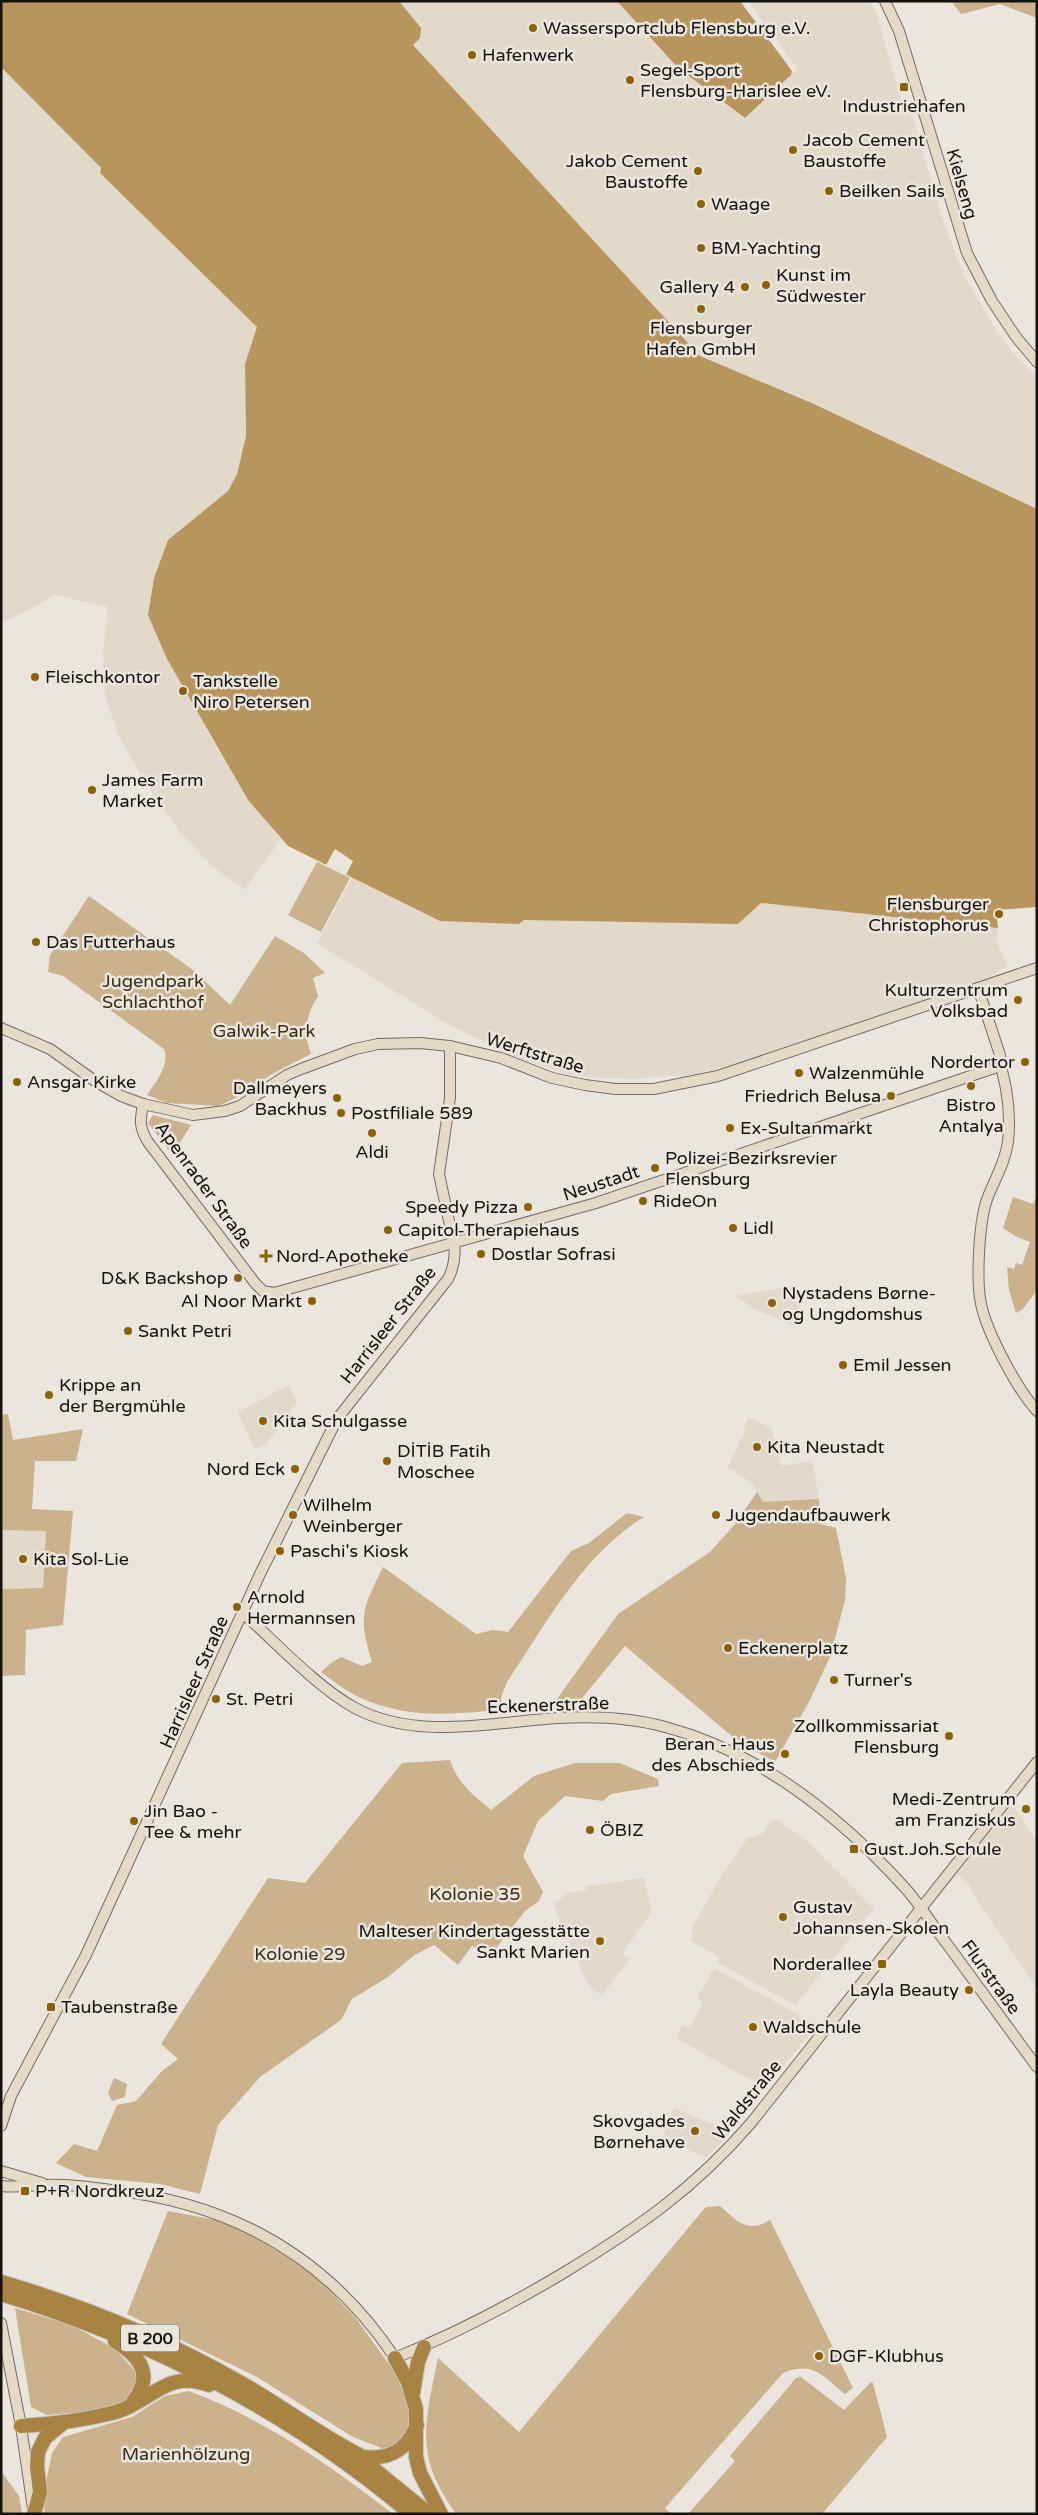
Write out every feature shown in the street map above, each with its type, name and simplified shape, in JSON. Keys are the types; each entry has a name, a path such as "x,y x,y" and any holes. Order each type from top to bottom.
{"highway":[{"name":"B 200","path":"1,2294 10,2289 96,2315 188,2356 242,2384 351,2450 429,2514"},
{"name":"B 200","path":"10,2289 165,2357 236,2394 329,2450 411,2514"},
{"path":"84,2323 134,2355 143,2370 142,2390 131,2404"},
{"path":"424,2346 418,2362 413,2393 417,2425 416,2456 420,2473 441,2514"},
{"path":"395,2358 413,2393"},
{"path":"21,2426 63,2423 120,2411 158,2388 180,2380 204,2383 236,2394"},
{"path":"34,2514 40,2492 37,2467 38,2452 45,2438 63,2423"},
{"path":"351,2450 363,2456 377,2458 390,2456 402,2449 412,2438 417,2425"}],"main road":[{"name":"Kielseng","path":"885,1 899,31 913,72 967,253 992,301 1037,362"},
{"name":"Werftstraße","path":"143,1104 193,1115 225,1111 240,1106 287,1075 355,1049 378,1044 401,1043 450,1046 501,1058 552,1078 585,1085 615,1089 654,1089 718,1076 1037,968"},
{"path":"978,988 1000,1055 1000,1066 1006,1087 1009,1128 1004,1161 986,1202 982,1225 981,1304 995,1341 1017,1383 1037,1411"},
{"name":"Apenrader Straße","path":"1,1028 50,1048 95,1081 121,1096 143,1104 140,1118 141,1130 254,1283 263,1291"},
{"name":"Harrisleer Straße","path":"1,2126 11,2096 86,1955 243,1613 337,1419 448,1279 456,1255 439,1174 450,1098 450,1046"},
{"name":"Neustadt","path":"263,1291 274,1293 454,1244 596,1202 1000,1066"},
{"name":"Eckenerstraße","path":"243,1613 332,1693 354,1708 377,1718 400,1723 438,1726 574,1717 611,1718 663,1726 720,1746 762,1768 819,1806 878,1860 920,1907"},
{"name":"Waldstraße","path":"395,2358 480,2321 605,2248 685,2191 725,2154 1037,1762"},
{"name":"Flurstraße","path":"920,1907 1037,2067"},
{"path":"1,2171 48,2185"},
{"path":"1,2186 48,2185 110,2190 168,2200 220,2215 264,2234 293,2252 343,2294 365,2317 395,2358"},
{"path":"1,2323 21,2426 34,2514"}],"shaded area":[{"path":"1,1 399,1 421,28 420,38 413,45 700,356 814,404 1037,509 1037,907 996,910 998,928 761,903 738,924 524,920 519,924 440,921 288,846 248,800 167,659 148,615 154,578 168,540 228,491 237,474 246,436 245,364 257,327 100,173 101,168 1,67"},
{"path":"399,1 617,1 677,68 745,119 798,69 748,1 870,1 876,12 899,94 914,122 941,214 962,271 994,327 1013,353 1037,377 1037,509 814,404 700,356 413,45 420,38"},
{"path":"617,1 740,1 792,71 791,75 745,118 678,68"},
{"path":"1,67 101,169 100,173 258,327 245,364 246,436 237,474 228,491 168,540 154,578 148,615 167,659 222,757 248,800 281,839 244,890 212,866 180,832 149,789 119,737 105,696 103,654 108,607 55,595 5,622 1,617"},
{"path":"352,878 440,921 519,924 524,920 657,921 761,903 998,928 997,942 1007,965 992,976 732,1066 688,1075 632,1079 597,1078 567,1074 507,1054 441,1020 317,943"},
{"name":"Nystadens Børne- og Ungdomshus","path":"795,1285 801,1317 799,1323 794,1326 756,1310 736,1296"},
{"name":"Kita Schulgasse","path":"289,1385 297,1403 265,1445 254,1449 238,1412"},
{"name":"Kita Neustadt","path":"748,1417 771,1428 782,1466 812,1461 819,1499 763,1503 752,1483 728,1467 744,1433"},
{"name":"Kita Sol-Lie","path":"1,1530 46,1530 43,1588 1,1589"},
{"path":"1012,1804 1037,1842 1037,1989 977,1900 969,1885 957,1874"},
{"name":"Gustav Johannsen-Skolen","path":"777,1819 808,1842 874,1909 795,2005 717,1962 719,1957 691,1941 693,1926 720,1878 748,1838 763,1833 770,1822"},
{"name":"Malteser Kindertagesstätte Sankt Marien","path":"644,1878 652,1911 622,1954 630,1959 602,1995 593,1990 586,1980 553,1905 568,1893 587,1890 587,1886"},
{"name":"Waldschule","path":"714,1968 817,2025 765,2088 676,2038 683,2025 689,2028 692,2025 703,2002 697,1998"},
{"name":"Skovgades Børnehave","path":"674,2108 720,2127 730,2134 706,2157 662,2139"}],"green space":[{"path":"951,1 1037,1 1037,18 1000,4 961,14"},
{"path":"317,862 350,878 321,932 288,915"},
{"path":"89,896 193,970 230,1005 275,936 304,953 325,973 313,978 318,996 308,1017 307,1024 307,1039 311,1054 272,1074 242,1095 219,1106 167,1103 147,1095 164,1067 164,1049 63,976 48,972 50,955"},
{"path":"153,1115 191,1125 172,1155 148,1123"},
{"path":"1037,1196 1037,1290 1023,1309 1016,1313 1009,1290 1007,1267 1014,1269 1016,1263 1022,1265 1030,1242 1017,1237 1003,1228 1013,1197 1033,1204"},
{"path":"8,1414 13,1440 83,1429 76,1461 35,1461 32,1509 73,1511 63,1625 26,1630 25,1675 1,1676 1,1589 43,1588 46,1531 1,1530 1,1415"},
{"path":"757,1492 763,1502 819,1499 821,1524 836,1528 846,1578 845,1600 830,1657 809,1702 775,1762 740,1743 625,1646 578,1703 552,1706 618,1614 710,1552 735,1524"},
{"path":"627,1513 644,1517 622,1532 602,1550 567,1592 507,1682 502,1694 500,1710 431,1714 397,1710 357,1696 321,1672 341,1657 362,1666 372,1662 365,1634 364,1613 370,1594 383,1567 476,1634 493,1630 508,1632 571,1551 589,1543"},
{"path":"450,1760 461,1782 491,1810 534,1776 575,1763 620,1763 658,1779 659,1786 611,1794 603,1801 565,1796 538,1821 523,1856 543,1892 539,1901 525,1911 489,1957 472,1946 458,1965 434,1945 413,1956 388,1977 352,1999 341,2020 260,2077 218,2125 200,2194 160,2184 86,2177 56,2163 74,2144 97,2151 117,2105 136,2101 162,2071 178,2059 161,2044 268,1878 305,1883 402,1763"},
{"path":"114,2078 127,2084 125,2097 112,2101 108,2093"},
{"path":"720,2206 737,2221 749,2226 762,2224 770,2220 853,2388 845,2394 824,2376 810,2369 793,2369 783,2373 665,2508 671,2514 456,2514 435,2478 426,2443 428,2406 438,2358 519,2432 706,2207"},
{"path":"168,2211 232,2223 311,2271 355,2317 396,2374 411,2412 405,2440 384,2449 353,2437 257,2377 127,2314"},
{"path":"15,2308 71,2325 114,2348 138,2374 137,2389 123,2404 97,2411 47,2415 31,2407"},
{"path":"801,2377 844,2410 871,2382 873,2383 887,2437 822,2514 688,2514 735,2461 730,2456 796,2378"},
{"name":"Marienhölzung","path":"189,2391 216,2402 270,2429 321,2461 393,2514 45,2514 43,2497 52,2453 63,2437 132,2417 165,2396"},
{"path":"1,2471 19,2496 22,2514 1,2514"}],"pier":[{"path":"335,849 353,861 346,875 326,865"}],"place":[{"name":"Wassersportclub Flensburg e.V.","path":"533,28"},
{"name":"Hafenwerk","path":"472,55"},
{"name":"Segel-Sport Flensburg-Harislee eV.","path":"630,80"},
{"name":"Industriehafen","path":"904,87"},
{"name":"Jacob Cement Baustoffe","path":"793,150"},
{"name":"Jakob Cement Baustoffe","path":"698,171"},
{"name":"Beilken Sails","path":"829,191"},
{"name":"Waage","path":"701,204"},
{"name":"BM-Yachting","path":"701,248"},
{"name":"Kunst im Südwester","path":"766,285"},
{"name":"Gallery 4","path":"745,287"},
{"name":"Flensburger Hafen GmbH","path":"701,309"},
{"name":"Fleischkontor","path":"35,677"},
{"name":"Tankstelle Niro Petersen","path":"183,691"},
{"name":"James Farm Market","path":"92,790"},
{"name":"Flensburger Christophorus","path":"999,914"},
{"name":"Das Futterhaus","path":"36,942"},
{"name":"Kulturzentrum Volksbad","path":"1018,1000"},
{"name":"Nordertor","path":"1025,1062"},
{"name":"Walzenmühle","path":"799,1073"},
{"name":"Ansgar Kirke","path":"17,1082"},
{"name":"Bistro Antalya","path":"971,1086"},
{"name":"Friedrich Belusa","path":"891,1096"},
{"name":"Dallmeyers Backhus","path":"337,1098"},
{"name":"Postfiliale 589","path":"341,1113"},
{"name":"Ex-Sultanmarkt","path":"730,1128"},
{"name":"Aldi","path":"372,1133"},
{"name":"Polizei-Bezirksrevier Flensburg","path":"655,1168"},
{"name":"RideOn","path":"643,1201"},
{"name":"Speedy Pizza","path":"528,1207"},
{"name":"Lidl","path":"733,1228"},
{"name":"Capitol-Therapiehaus","path":"388,1230"},
{"name":"Dostlar Sofrasi","path":"481,1254"},
{"name":"Nord-Apotheke","path":"266,1256"},
{"name":"D&K Backshop","path":"238,1278"},
{"name":"Al Noor Markt","path":"312,1301"},
{"name":"Nystadens Børne- og Ungdomshus","path":"772,1303"},
{"name":"Sankt Petri","path":"128,1331"},
{"name":"Emil Jessen","path":"843,1365"},
{"name":"Krippe an der Bergmühle","path":"49,1395"},
{"name":"Kita Schulgasse","path":"263,1421"},
{"name":"Kita Neustadt","path":"757,1447"},
{"name":"DİTİB Fatih Moschee","path":"387,1461"},
{"name":"Nord Eck","path":"295,1469"},
{"name":"Wilhelm Weinberger","path":"293,1515"},
{"name":"Jugendaufbauwerk","path":"716,1515"},
{"name":"Paschi's Kiosk","path":"280,1551"},
{"name":"Kita Sol-Lie","path":"23,1559"},
{"name":"Arnold Hermannsen","path":"237,1607"},
{"name":"Eckenerplatz","path":"728,1648"},
{"name":"Turner's","path":"834,1680"},
{"name":"St. Petri","path":"216,1699"},
{"name":"Zollkommissariat Flensburg","path":"949,1736"},
{"name":"Beran - Haus des Abschieds","path":"785,1754"},
{"name":"Medi-Zentrum am Franziskus","path":"1026,1809"},
{"name":"Jin Bao - Tee & mehr","path":"134,1821"},
{"name":"ÖBIZ","path":"590,1830"},
{"name":"Gust.Joh.Schule","path":"854,1849"},
{"name":"Gustav Johannsen-Skolen","path":"783,1917"},
{"name":"Malteser Kindertagesstätte Sankt Marien","path":"600,1941"},
{"name":"Norderallee","path":"882,1964"},
{"name":"Layla Beauty","path":"969,1990"},
{"name":"Taubenstraße","path":"51,2007"},
{"name":"Waldschule","path":"753,2027"},
{"name":"Skovgades Børnehave","path":"695,2131"},
{"name":"P+R Nordkreuz","path":"25,2191"},
{"name":"DGF-Klubhus","path":"819,2356"}],"park label":[{"name":"Jugendpark Schlachthof","path":"153,991"},
{"name":"Galwik-Park","path":"264,1031"},
{"name":"Kolonie 35","path":"475,1894"},
{"name":"Kolonie 29","path":"300,1954"}]}
